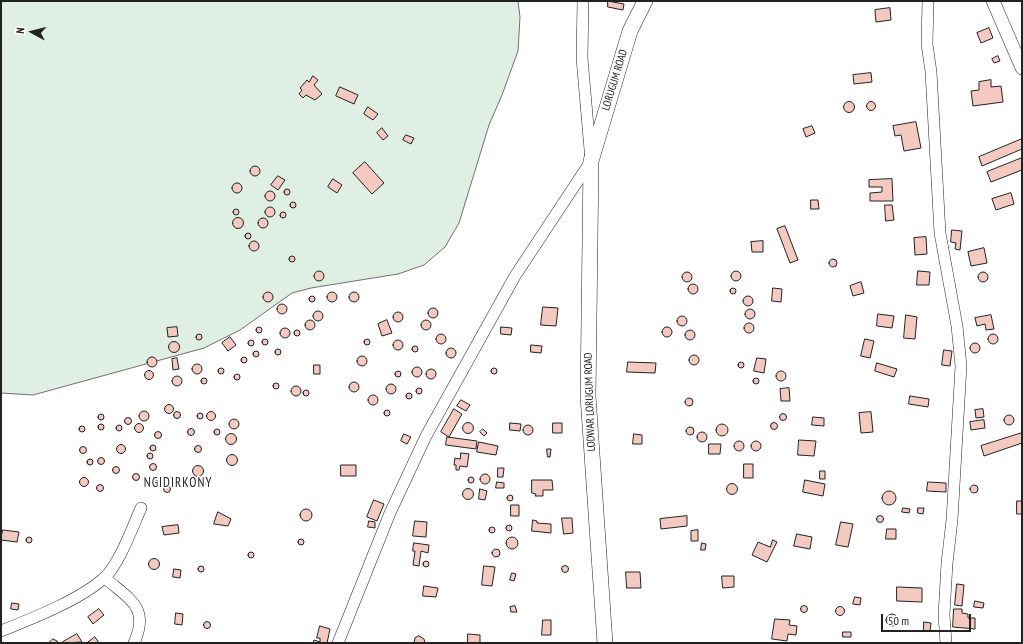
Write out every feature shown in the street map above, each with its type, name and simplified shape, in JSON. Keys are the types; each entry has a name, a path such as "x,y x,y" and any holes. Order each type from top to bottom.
{"main road":[{"name":"LORUGUM ROAD","path":"591,161 630,31 645,1"},
{"name":"LODWAR LORUGUM ROAD","path":"591,161 588,396 605,643"}],"street":[{"path":"338,643 390,513 426,436 516,276 591,161 582,58 583,1"},
{"path":"928,1 927,44 932,94 940,233 957,326 961,366 944,614 946,643"},
{"path":"993,1 1022,68"},
{"path":"1,631 61,604 105,578 124,545 141,508"},
{"path":"105,578 137,606 140,613 141,628 134,643"}],"green space":[{"path":"1,1 518,1 520,17 518,51 489,125 459,223 445,247 424,265 398,274 311,288 292,293 240,330 204,348 33,395 1,393"}],"building":[{"path":"608,1 624,4 623,10 608,7"},
{"path":"890,8 891,20 876,22 875,10"},
{"path":"989,28 993,38 981,43 977,33"},
{"path":"998,56 1000,61 994,63 992,59"},
{"path":"871,73 872,82 854,84 853,75"},
{"path":"313,76 318,80 314,85 322,94 315,100 306,95 303,98 299,94 302,90 300,88 307,80 309,82"},
{"path":"991,80 991,87 1001,86 1003,102 973,106 971,91 979,90 979,82"},
{"path":"340,87 358,95 354,104 336,96"},
{"path":"871,101 876,106 871,111 866,106"},
{"path":"847,102 851,102 853,103 853,111 847,112 844,109 844,105"},
{"path":"368,107 378,114 373,120 364,114"},
{"path":"916,122 921,148 904,151 901,135 895,136 893,126"},
{"path":"812,126 815,133 806,137 803,129"},
{"path":"382,128 388,136 383,140 377,133"},
{"path":"406,135 414,138 411,144 403,140"},
{"path":"1022,139 1022,149 982,166 979,157"},
{"path":"1022,158 1022,170 991,182 987,172"},
{"path":"365,162 384,183 372,194 353,173"},
{"path":"253,166 257,166 260,171 257,176 253,176 250,173 250,169"},
{"path":"278,176 285,180 278,190 271,185"},
{"path":"333,179 342,185 337,193 328,187"},
{"path":"892,179 893,201 870,201 870,193 882,192 882,187 869,187 869,180"},
{"path":"235,183 239,183 241,184 241,192 235,193 232,190 232,186"},
{"path":"287,189 290,192 287,195 284,192"},
{"path":"268,191 272,191 275,196 272,201 268,201 265,198 265,194"},
{"path":"1011,193 1014,204 996,210 992,199"},
{"path":"811,200 818,200 819,209 811,209"},
{"path":"293,202 296,205 293,208 290,205"},
{"path":"885,205 892,205 894,220 886,221"},
{"path":"268,207 272,207 274,208 274,216 268,217 265,214 265,210"},
{"path":"236,209 239,212 236,215 233,212"},
{"path":"283,212 286,215 283,218 280,215"},
{"path":"236,218 240,218 242,219 242,227 236,228 233,225 233,221"},
{"path":"261,218 265,218 267,219 267,227 261,228 258,225 258,221"},
{"path":"785,226 798,260 790,263 777,229"},
{"path":"952,230 962,231 960,250 955,249 956,243 951,242"},
{"path":"248,233 251,236 248,239 245,236"},
{"path":"926,237 927,254 915,255 914,238"},
{"path":"252,241 256,241 258,242 258,250 252,251 249,248 249,244"},
{"path":"763,241 763,252 752,252 751,242"},
{"path":"984,248 987,263 971,266 968,252"},
{"path":"292,256 295,259 292,262 289,259"},
{"path":"831,259 835,259 837,263 835,267 831,267 829,265 829,261"},
{"path":"317,271 321,271 323,272 323,280 317,281 314,278 314,274"},
{"path":"734,271 738,271 741,276 738,281 734,281 731,278 731,274"},
{"path":"918,271 930,272 929,285 917,285"},
{"path":"685,272 689,272 691,273 691,281 685,282 682,279 682,275"},
{"path":"981,272 985,272 987,273 987,281 981,282 978,279 978,275"},
{"path":"861,282 864,293 853,296 850,286"},
{"path":"691,284 695,284 698,289 695,294 691,294 688,291 688,287"},
{"path":"733,288 736,291 733,294 730,291"},
{"path":"773,288 782,289 781,302 772,301"},
{"path":"266,292 270,292 273,297 270,302 266,302 263,299 263,295"},
{"path":"330,292 334,292 336,293 336,301 330,302 327,299 327,295"},
{"path":"352,292 356,292 359,297 356,302 352,302 349,299 349,295"},
{"path":"312,296 315,299 312,302 309,299"},
{"path":"746,296 750,296 752,297 752,305 746,306 743,303 743,299"},
{"path":"280,304 284,304 287,309 284,314 280,314 277,311 277,307"},
{"path":"543,307 558,308 556,326 541,325"},
{"path":"431,308 435,308 437,309 437,317 431,318 428,315 428,311"},
{"path":"748,309 752,309 755,314 752,319 748,319 745,316 745,312"},
{"path":"316,311 320,311 322,312 322,320 316,321 313,318 313,314"},
{"path":"396,312 400,312 402,313 402,321 396,322 393,319 393,315"},
{"path":"878,314 894,316 892,328 877,326"},
{"path":"906,315 917,317 915,339 904,338"},
{"path":"991,315 994,329 986,330 985,324 977,326 975,318"},
{"path":"680,316 684,316 686,317 686,325 680,326 677,323 677,319"},
{"path":"308,320 312,320 315,325 312,330 308,330 305,327 305,323"},
{"path":"387,320 392,333 382,336 378,324"},
{"path":"424,320 428,320 430,321 430,329 424,330 421,327 421,323"},
{"path":"747,323 751,323 753,324 753,332 747,333 744,330 744,326"},
{"path":"177,327 178,336 168,337 167,328"},
{"path":"259,327 262,330 259,333 256,330"},
{"path":"501,327 512,328 511,335 501,334"},
{"path":"665,327 669,327 671,328 671,336 665,337 662,334 662,330"},
{"path":"283,328 287,328 289,329 289,337 283,338 280,335 280,331"},
{"path":"297,330 300,333 297,336 294,333"},
{"path":"688,330 692,330 694,331 694,339 688,340 685,337 685,333"},
{"path":"199,334 202,337 199,340 196,337"},
{"path":"439,334 443,334 445,335 445,343 439,344 436,341 436,337"},
{"path":"991,334 995,334 998,339 995,344 991,344 988,341 988,337"},
{"path":"230,337 236,345 228,351 222,343"},
{"path":"265,339 268,342 265,345 262,342"},
{"path":"367,339 370,342 367,345 364,342"},
{"path":"865,339 874,341 870,358 861,356"},
{"path":"251,340 254,343 251,346 248,343"},
{"path":"396,340 400,340 402,341 402,349 396,350 393,347 393,343"},
{"path":"172,342 176,342 178,343 178,351 172,352 169,349 169,345"},
{"path":"973,343 977,343 980,348 977,353 973,353 970,350 970,346"},
{"path":"531,345 542,346 541,353 531,352"},
{"path":"415,346 418,349 415,352 412,349"},
{"path":"449,348 453,348 455,349 455,357 449,358 446,355 446,351"},
{"path":"278,349 281,352 278,355 275,352"},
{"path":"944,350 952,351 950,366 942,365"},
{"path":"256,351 259,354 256,357 253,354"},
{"path":"692,355 696,355 699,360 696,365 692,365 689,362 689,358"},
{"path":"360,356 364,356 367,361 364,366 360,366 357,363 357,359"},
{"path":"152,357 157,362 152,367 147,362"},
{"path":"244,357 247,360 244,363 241,360"},
{"path":"177,358 179,369 173,370 172,359"},
{"path":"757,358 766,359 764,373 754,371"},
{"path":"628,362 656,363 655,373 627,372"},
{"path":"741,362 744,365 741,368 738,365"},
{"path":"877,363 897,369 894,377 875,371"},
{"path":"195,364 199,364 202,369 199,374 195,374 192,371 192,367"},
{"path":"314,365 320,365 320,374 314,374"},
{"path":"415,367 419,367 422,372 419,377 415,377 412,374 412,370"},
{"path":"221,368 224,371 221,374 218,371"},
{"path":"494,368 497,371 494,374 491,371"},
{"path":"429,369 433,369 436,374 433,379 429,379 426,376 426,372"},
{"path":"149,370 154,375 149,380 144,375"},
{"path":"398,371 401,374 398,377 395,374"},
{"path":"779,371 783,371 786,376 783,381 779,381 776,378 776,374"},
{"path":"237,374 240,377 237,380 234,377"},
{"path":"175,376 179,376 182,381 179,386 175,386 172,383 172,379"},
{"path":"204,378 207,381 204,384 201,381"},
{"path":"756,378 759,381 756,384 753,381"},
{"path":"352,382 356,382 359,387 356,392 352,392 349,389 349,385"},
{"path":"276,383 279,386 276,389 273,386"},
{"path":"389,384 393,384 395,385 395,393 389,394 386,391 386,387"},
{"path":"294,386 298,386 301,391 298,396 294,396 291,393 291,389"},
{"path":"419,388 422,391 419,394 416,391"},
{"path":"789,388 790,401 781,401 780,389"},
{"path":"306,390 309,393 306,396 303,393"},
{"path":"409,393 412,396 409,399 406,396"},
{"path":"371,395 375,395 378,400 375,405 371,405 368,402 368,398"},
{"path":"910,396 929,399 928,407 909,404"},
{"path":"687,398 691,398 693,402 691,406 687,406 685,404 685,400"},
{"path":"461,400 470,405 466,411 457,406"},
{"path":"167,405 171,405 173,409 171,413 167,413 165,411 165,407"},
{"path":"454,409 462,414 449,437 441,432"},
{"path":"983,409 984,417 976,418 975,410"},
{"path":"387,410 390,413 387,416 384,413"},
{"path":"142,411 146,411 148,412 148,420 142,421 139,418 139,414"},
{"path":"177,411 180,412 180,418 177,419 174,418 173,415 174,412"},
{"path":"211,411 216,416 211,421 206,416"},
{"path":"871,412 873,432 861,433 859,413"},
{"path":"200,413 203,416 200,419 197,416"},
{"path":"783,413 786,414 786,420 783,421 780,420 779,417 780,414"},
{"path":"101,414 104,417 101,420 98,417"},
{"path":"1007,415 1011,415 1014,420 1011,425 1007,425 1004,422 1004,418"},
{"path":"813,417 824,418 824,426 812,425"},
{"path":"128,418 131,421 128,424 125,421"},
{"path":"232,419 236,419 238,420 238,428 232,429 229,426 229,422"},
{"path":"984,420 985,428 971,430 970,422"},
{"path":"774,422 777,423 777,429 774,430 771,429 770,426 771,423"},
{"path":"466,423 470,423 472,424 472,432 466,433 463,430 463,426"},
{"path":"510,423 521,424 520,431 510,430"},
{"path":"553,423 562,423 562,433 553,433"},
{"path":"101,424 104,427 101,430 98,427"},
{"path":"137,424 141,424 143,428 141,432 137,432 135,430 135,426"},
{"path":"720,424 724,424 728,430 724,436 720,436 716,432 716,428"},
{"path":"119,425 122,428 119,431 116,428"},
{"path":"526,425 530,425 532,426 532,434 526,435 523,432 523,428"},
{"path":"82,426 85,429 82,432 79,429"},
{"path":"688,427 692,427 694,431 692,435 688,435 686,433 686,429"},
{"path":"191,429 194,432 191,435 188,432"},
{"path":"217,429 220,432 217,435 214,432"},
{"path":"483,429 487,433 484,436 480,432"},
{"path":"158,432 161,435 158,438 155,435"},
{"path":"700,432 704,432 707,437 704,442 700,442 697,439 697,435"},
{"path":"1022,433 1022,443 984,456 981,446"},
{"path":"229,434 233,434 235,435 235,443 229,444 226,441 226,437"},
{"path":"404,434 411,437 407,444 401,441"},
{"path":"634,434 642,435 642,444 633,444"},
{"path":"447,437 477,441 476,449 446,445"},
{"path":"799,440 816,441 814,456 798,455"},
{"path":"737,441 741,441 744,446 741,451 737,451 734,448 734,444"},
{"path":"754,441 758,441 760,442 760,450 754,451 751,448 751,444"},
{"path":"479,442 498,446 496,455 477,452"},
{"path":"121,444 126,449 121,454 116,449"},
{"path":"709,444 721,444 720,454 709,454"},
{"path":"153,445 156,448 153,451 150,448"},
{"path":"83,446 86,447 86,453 83,454 80,453 79,450 80,447"},
{"path":"198,446 201,449 198,452 195,449"},
{"path":"547,449 551,449 550,457 548,457"},
{"path":"150,453 153,456 150,459 147,456"},
{"path":"461,453 469,454 467,467 460,466 459,470 456,470 456,465 454,465 455,458 460,459"},
{"path":"232,454 236,456 238,460 236,464 232,466 228,464 226,460 228,456"},
{"path":"101,458 104,461 101,464 98,461"},
{"path":"90,459 93,462 90,465 87,462"},
{"path":"153,463 156,464 156,470 153,471 150,470 149,467 150,464"},
{"path":"744,464 753,464 753,478 744,478"},
{"path":"198,465 202,467 204,471 202,475 198,477 194,475 192,471 194,467"},
{"path":"341,465 356,465 356,476 341,476"},
{"path":"116,467 119,470 116,473 113,470"},
{"path":"498,468 504,468 503,477 498,477"},
{"path":"820,471 825,471 825,479 820,479"},
{"path":"136,474 139,477 136,480 133,477"},
{"path":"485,474 490,479 485,484 480,479"},
{"path":"84,477 89,482 84,487 79,482"},
{"path":"471,477 474,480 471,483 468,480"},
{"path":"156,480 159,483 156,486 153,483"},
{"path":"532,480 552,480 553,490 543,490 543,496 535,496 536,494 532,493"},
{"path":"805,480 825,484 823,496 803,492"},
{"path":"202,481 205,484 202,487 199,484"},
{"path":"497,482 504,483 504,488 496,488"},
{"path":"928,482 946,483 946,492 927,491"},
{"path":"100,484 103,485 103,491 100,492 97,491 96,488 97,485"},
{"path":"730,484 734,484 736,485 736,493 730,494 727,491 727,487"},
{"path":"167,485 170,486 170,492 167,493 164,492 163,489 164,486"},
{"path":"972,485 976,485 978,489 976,493 972,493 970,491 970,487"},
{"path":"468,488 472,490 474,494 472,498 468,500 464,498 462,494 464,490"},
{"path":"480,489 487,491 485,500 479,499"},
{"path":"889,491 894,493 896,498 894,503 889,505 884,503 882,498 884,493"},
{"path":"510,495 513,498 510,501 507,498"},
{"path":"374,500 384,504 377,521 367,517"},
{"path":"1017,501 1022,501 1022,514 1017,514"},
{"path":"511,505 519,505 519,516 511,516"},
{"path":"903,508 910,509 909,513 902,512"},
{"path":"918,508 924,508 923,514 918,513"},
{"path":"306,509 310,511 312,515 310,519 306,521 302,519 300,515 302,511"},
{"path":"218,512 231,519 228,526 214,524"},
{"path":"880,515 883,516 883,522 880,523 877,522 876,519 877,516"},
{"path":"687,516 687,526 661,529 660,519"},
{"path":"562,518 572,518 573,533 564,534"},
{"path":"533,520 537,521 537,523 551,524 551,533 532,531"},
{"path":"369,521 375,522 375,528 368,527"},
{"path":"415,521 427,522 426,537 413,536"},
{"path":"841,522 853,524 848,547 836,545"},
{"path":"178,525 179,533 164,535 162,527"},
{"path":"509,525 512,528 509,531 506,528"},
{"path":"492,527 495,530 492,533 489,530"},
{"path":"887,529 896,529 896,539 886,539"},
{"path":"3,530 19,532 17,542 1,540"},
{"path":"698,530 698,541 691,541 691,531"},
{"path":"797,534 812,537 810,549 794,546"},
{"path":"29,537 32,540 29,543 26,540"},
{"path":"514,537 517,538 517,548 510,549 507,548 506,541 507,538"},
{"path":"301,539 304,542 301,545 298,542"},
{"path":"773,540 777,542 767,562 752,555 758,542 770,547"},
{"path":"414,543 429,545 428,553 421,551 419,566 413,565 415,551 413,551"},
{"path":"702,543 706,544 705,550 701,550"},
{"path":"496,549 499,550 499,556 496,557 493,556 492,553 493,550"},
{"path":"251,552 254,555 251,558 248,555"},
{"path":"152,559 156,559 158,560 158,568 152,569 149,566 149,562"},
{"path":"426,561 429,564 426,567 423,564"},
{"path":"565,565 568,566 568,572 565,573 562,572 561,569 562,566"},
{"path":"201,566 204,569 201,572 198,569"},
{"path":"484,566 495,567 492,586 482,585"},
{"path":"174,569 181,570 180,578 173,577"},
{"path":"626,572 640,572 641,588 627,588"},
{"path":"512,573 516,574 514,581 510,580"},
{"path":"722,576 734,576 734,587 723,588"},
{"path":"957,584 964,585 962,606 955,605"},
{"path":"424,586 438,588 436,597 423,596"},
{"path":"897,587 922,588 922,602 897,601"},
{"path":"855,597 861,598 860,605 853,604"},
{"path":"975,601 984,603 983,608 974,607"},
{"path":"12,603 19,604 18,610 11,609"},
{"path":"804,605 807,606 807,612 804,613 801,612 800,609 801,606"},
{"path":"515,606 517,612 511,612 510,607"},
{"path":"840,606 845,611 840,616 835,611"},
{"path":"99,609 104,615 93,624 88,617"},
{"path":"954,609 962,609 962,613 968,614 968,618 975,618 975,629 953,627"},
{"path":"176,613 183,614 182,625 175,624"},
{"path":"890,614 894,614 898,620 894,626 890,626 886,622 886,618"},
{"path":"775,619 790,620 789,625 797,626 796,635 788,634 787,641 772,639"},
{"path":"543,620 551,620 551,635 542,635"},
{"path":"207,621 210,622 210,628 207,629 204,628 203,625 204,622"},
{"path":"924,622 931,623 930,631 924,631"},
{"path":"320,626 330,629 327,643 313,643 314,640 320,642 320,638 317,638"},
{"path":"843,632 851,632 851,637 843,637"},
{"path":"77,634 82,642 63,642"},
{"path":"468,634 480,635 480,643 468,643"},
{"path":"419,636 424,639 425,643 414,643 415,638"},
{"path":"95,637 99,643 87,643"},
{"path":"53,639 57,641 58,643 49,643"}],"district":[{"name":"NGIDIRKONY","path":"178,483"}]}
